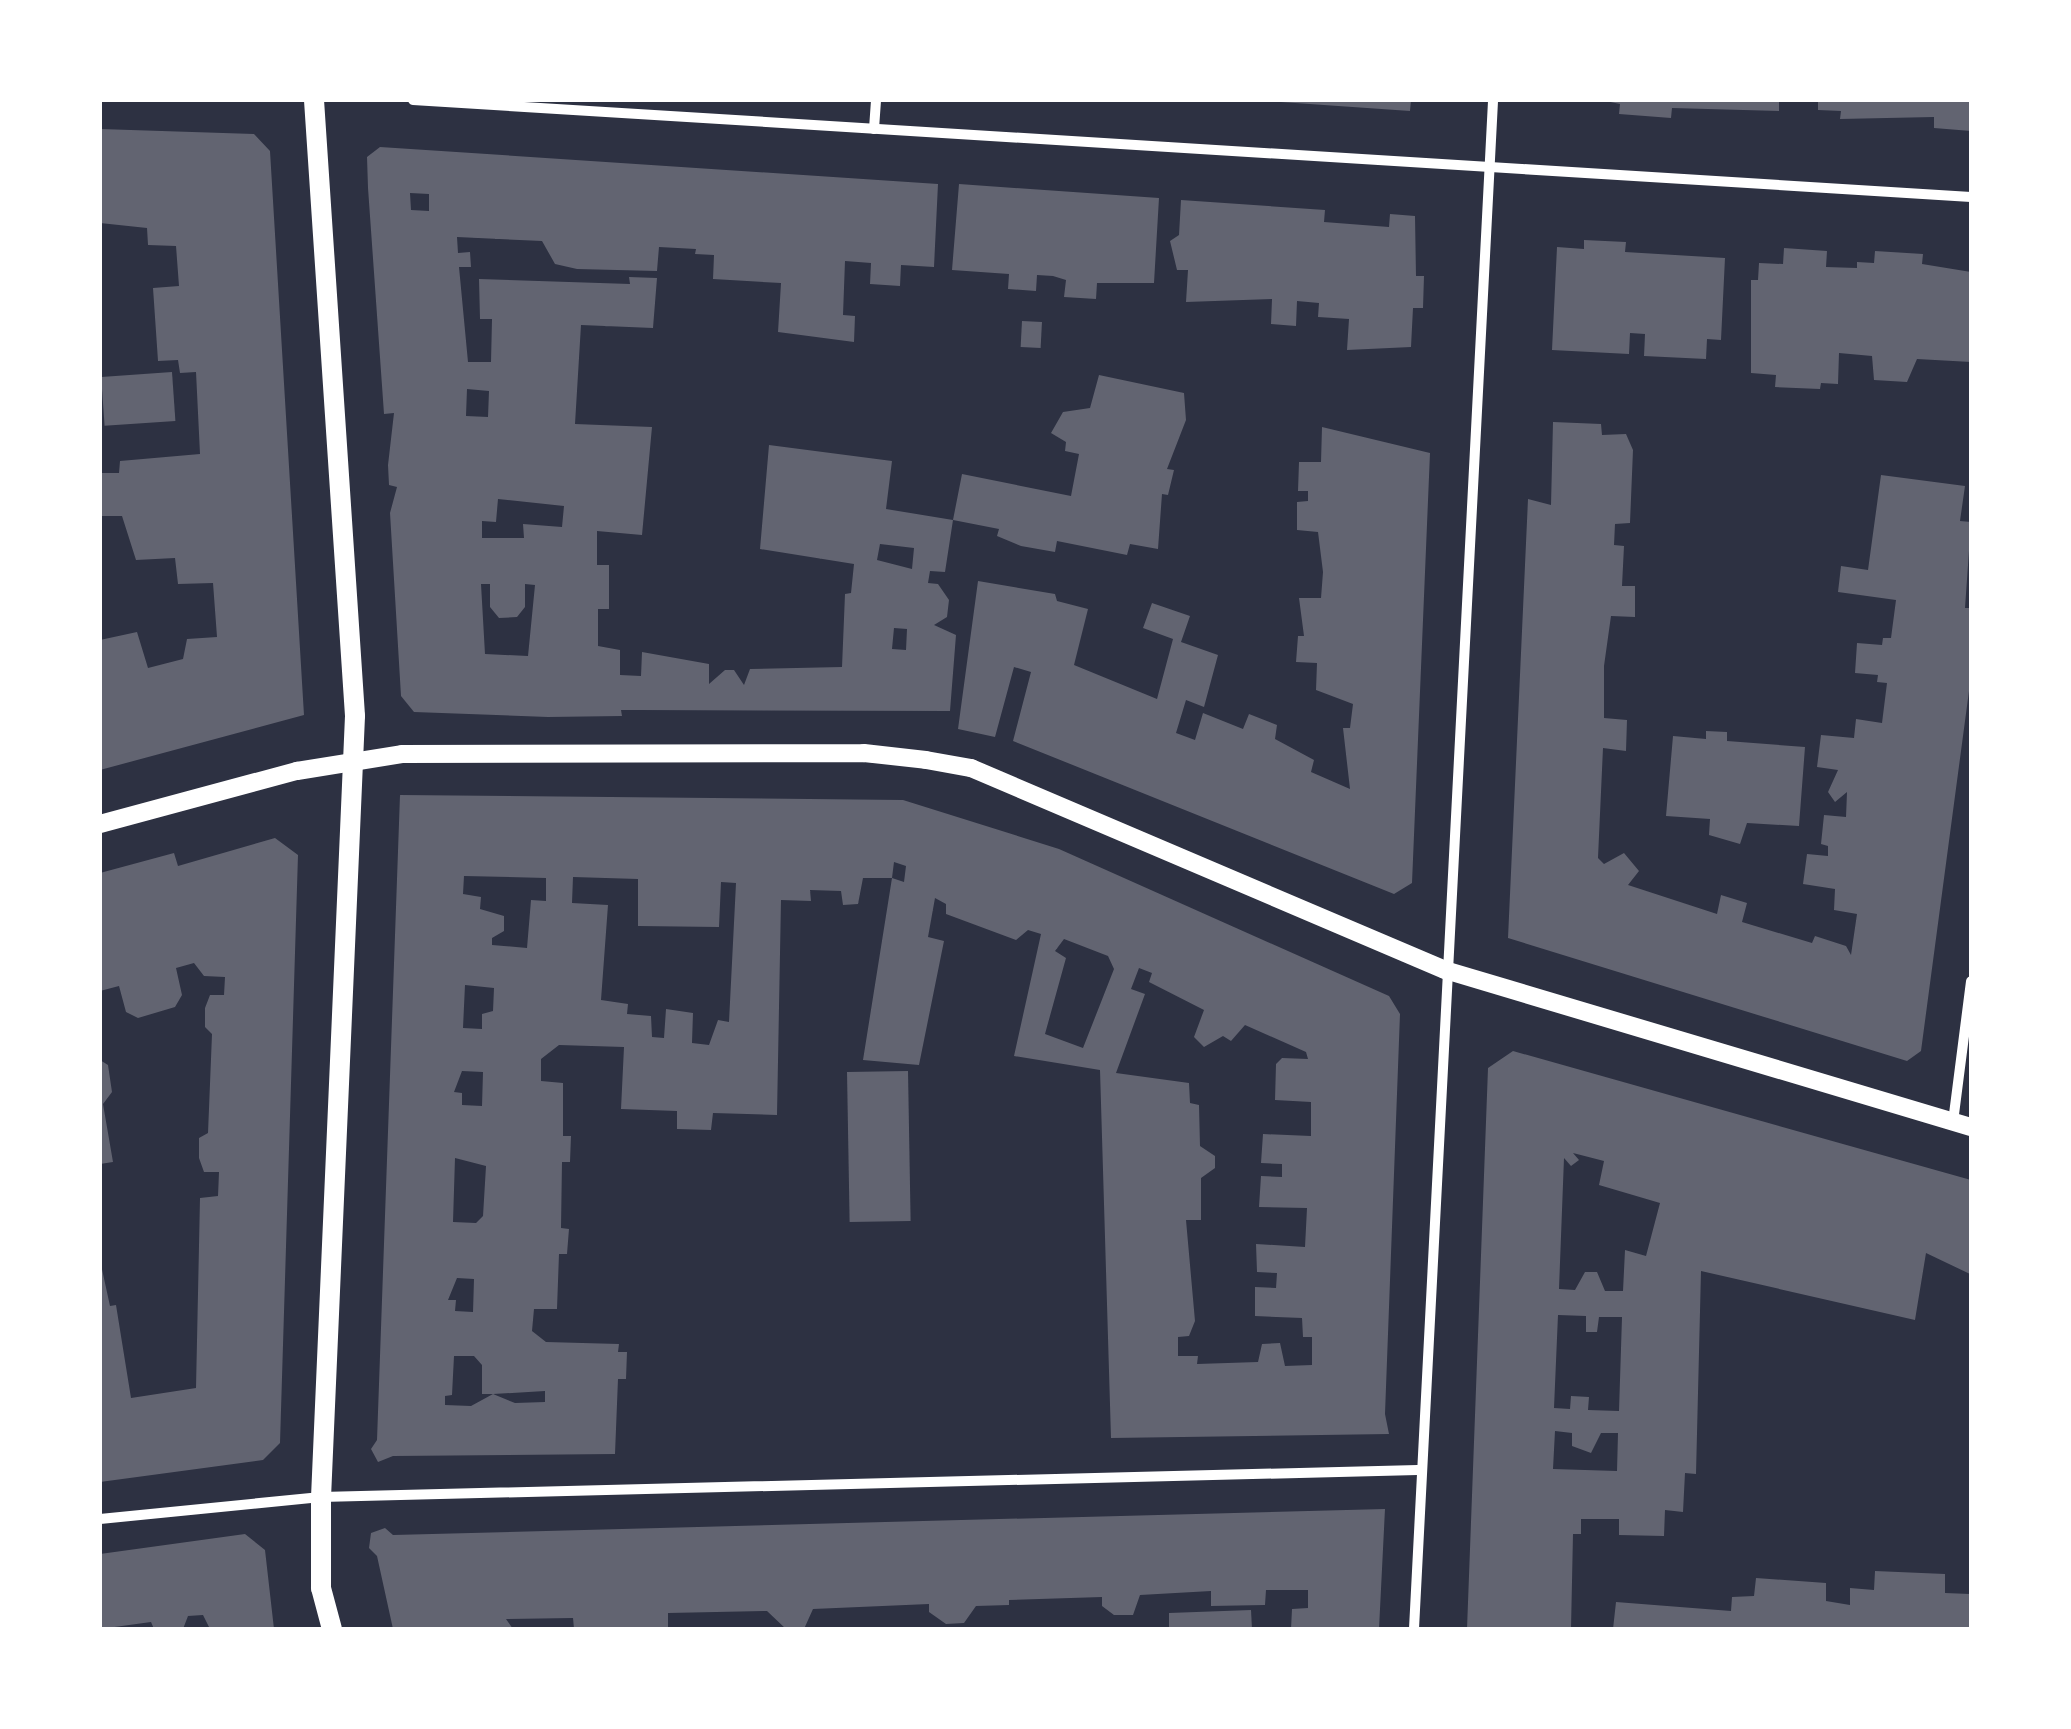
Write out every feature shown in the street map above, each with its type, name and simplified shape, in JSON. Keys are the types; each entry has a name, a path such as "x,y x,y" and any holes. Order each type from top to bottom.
{"main road":[{"path":"314,100 355,759 321,1497 321,1588 332,1629"}],"street":[{"path":"413,100 1971,197"},
{"path":"874,129 876,100"},
{"path":"1414,1629 1418,1470 1494,100"},
{"path":"100,824 355,759 864,753 971,768 1445,970 1962,1125 1971,981"},
{"path":"100,1519 321,1497 1418,1470"}],"building":[{"path":"1251,100 1411,100 1410,111"},
{"path":"1601,100 1779,100 1779,111 1672,108 1671,118 1619,114 1620,104"},
{"path":"1818,100 1971,100 1971,131 1934,128 1934,117 1840,119 1841,111 1818,110"},
{"path":"100,129 254,134 270,151 304,715 100,770 100,640 137,632 148,668 183,659 187,639 217,637 213,583 178,584 175,558 136,560 122,516 100,516 100,473 119,473 120,461 200,454 196,372 180,373 178,360 158,361 153,288 179,286 176,246 148,245 147,228 100,223"},
{"path":"380,147 938,184 934,267 901,265 900,286 870,284 871,263 845,261 843,315 855,316 854,342 778,332 781,283 713,279 714,255 695,254 696,249 659,247 657,271 577,269 555,264 542,241 457,237 458,253 470,252 471,267 459,267 468,362 491,362 492,319 480,319 479,279 630,284 629,277 657,278 653,328 581,325 575,424 652,427 642,535 597,531 597,565 609,565 609,609 598,609 598,646 620,650 620,675 641,676 642,652 709,664 709,684 725,670 734,670 744,685 750,669 842,667 845,594 851,593 854,564 760,549 769,445 892,461 886,509 953,520 945,572 930,571 928,583 938,584 949,600 947,617 934,625 956,635 950,711 621,710 622,716 548,717 414,712 401,696 390,513 397,487 389,485 388,465 394,413 384,414 367,157","holes":["410,193 429,194 429,211 411,210","467,389 489,391 488,417 466,416","498,499 564,506 562,527 523,524 524,538 482,538 482,521 496,522","880,544 914,548 912,569 877,560","481,584 490,584 490,607 499,618 517,617 525,607 525,584 535,585 528,656 485,654","894,628 907,629 906,650 892,649"]},
{"path":"959,184 1159,198 1154,283 1097,283 1096,299 1064,297 1066,280 1053,276 1037,275 1036,291 1008,289 1009,274 952,270"},
{"path":"1181,200 1325,210 1324,222 1389,227 1390,214 1415,216 1416,276 1424,276 1423,308 1413,308 1411,347 1347,350 1349,319 1318,317 1319,303 1297,301 1296,326 1271,324 1272,299 1186,302 1188,270 1177,270 1170,241 1179,235"},
{"path":"1584,240 1626,242 1625,252 1725,258 1721,340 1707,339 1706,359 1644,356 1645,334 1630,333 1629,354 1552,350 1557,247 1584,249"},
{"path":"1784,248 1827,251 1826,267 1857,268 1857,262 1874,263 1875,251 1923,254 1922,264 1971,272 1971,362 1917,359 1907,382 1874,380 1872,356 1839,353 1838,384 1821,383 1820,389 1775,387 1776,375 1751,373 1751,280 1758,280 1759,263 1783,264"},
{"path":"1022,321 1042,322 1041,348 1021,347"},
{"path":"172,372 175,421 105,426 101,377"},
{"path":"1099,375 1184,393 1186,420 1167,469 1174,470 1168,495 1162,494 1158,549 1130,544 1127,555 1057,541 1055,552 1021,546 997,536 999,529 953,520 962,474 1071,496 1079,454 1065,451 1066,442 1051,433 1063,412 1090,408"},
{"path":"1553,422 1601,424 1602,435 1626,434 1633,450 1630,523 1615,524 1614,545 1624,546 1622,586 1635,586 1635,617 1611,616 1604,666 1604,718 1627,720 1626,751 1603,748 1598,858 1604,864 1624,853 1639,871 1628,885 1717,914 1721,895 1747,903 1742,922 1812,943 1815,936 1846,946 1851,955 1857,914 1834,910 1835,889 1803,884 1807,854 1828,856 1828,846 1821,844 1824,815 1846,817 1847,792 1835,802 1828,792 1838,770 1817,767 1821,735 1854,738 1856,719 1882,723 1887,683 1877,682 1878,675 1855,673 1857,643 1882,645 1883,638 1891,638 1896,600 1838,592 1841,566 1868,570 1881,475 1965,486 1960,521 1971,522 1965,608 1971,608 1971,676 1921,1051 1907,1061 1508,938 1528,499 1551,505"},
{"path":"1322,427 1430,453 1412,883 1394,894 1013,741 1031,672 1014,667 995,737 958,729 978,581 1055,594 1057,601 1088,609 1074,665 1157,699 1173,639 1143,628 1152,603 1190,616 1181,642 1218,655 1204,707 1186,700 1176,733 1195,740 1203,713 1243,729 1249,714 1277,725 1275,739 1314,760 1311,772 1350,789 1343,728 1350,728 1353,704 1316,690 1317,663 1296,662 1298,636 1304,636 1299,598 1321,598 1323,572 1318,532 1297,530 1297,502 1308,501 1308,491 1298,491 1299,462 1321,462"},
{"path":"1706,731 1727,732 1727,741 1805,747 1799,826 1747,823 1740,844 1709,835 1710,819 1666,816 1673,736 1706,739"},
{"path":"400,795 903,800 1059,849 1389,996 1400,1014 1385,1414 1389,1434 1111,1438 1100,1070 1014,1056 1041,934 1028,930 1016,940 946,914 946,904 935,898 928,937 944,941 919,1065 863,1060 892,878 863,878 858,904 843,905 841,891 810,890 811,901 781,900 777,1115 713,1113 711,1130 677,1129 677,1111 621,1109 624,1047 559,1045 541,1059 541,1081 563,1083 563,1136 571,1136 570,1162 562,1162 561,1228 569,1229 567,1254 559,1254 557,1309 534,1309 532,1331 546,1342 619,1344 618,1352 627,1352 626,1379 618,1379 615,1454 393,1456 378,1462 371,1449 377,1440","holes":["894,862 906,866 904,882 892,878","464,876 546,878 546,901 531,900 527,948 492,945 492,938 504,931 504,916 480,909 481,897 463,894","573,877 638,879 638,926 719,927 721,882 736,883 729,1022 718,1020 709,1045 692,1043 693,1013 666,1009 664,1038 652,1037 651,1016 627,1014 628,1004 601,1000 608,905 572,903","1064,939 1108,956 1114,969 1083,1048 1045,1034 1066,958 1055,951","1139,968 1152,973 1149,982 1204,1010 1194,1037 1204,1047 1223,1036 1231,1041 1245,1025 1306,1052 1308,1059 1282,1058 1276,1064 1275,1100 1311,1102 1311,1136 1263,1134 1261,1163 1282,1164 1282,1177 1261,1176 1259,1207 1307,1208 1305,1247 1256,1244 1257,1272 1277,1273 1276,1288 1255,1287 1255,1316 1302,1318 1303,1337 1312,1337 1312,1365 1285,1366 1280,1343 1262,1344 1258,1362 1197,1364 1198,1356 1178,1356 1178,1337 1189,1336 1195,1321 1186,1220 1201,1220 1201,1178 1215,1168 1215,1156 1200,1146 1199,1105 1190,1103 1189,1083 1116,1073 1145,994 1131,989","465,985 494,988 493,1011 482,1014 482,1029 463,1028","462,1071 483,1072 482,1106 462,1105 462,1093 454,1092","455,1158 486,1166 483,1216 476,1223 453,1222","457,1278 474,1279 473,1312 455,1311 456,1300 448,1300","454,1356 474,1356 482,1365 482,1394 493,1394 471,1406 445,1405 445,1396 452,1395","545,1391 545,1402 515,1403 493,1394"]},
{"path":"275,838 298,855 280,1443 263,1460 100,1482 100,1260 110,1306 116,1305 131,1398 196,1388 200,1198 218,1196 219,1172 204,1172 199,1158 199,1138 208,1133 212,1034 205,1027 205,1008 210,995 224,995 225,977 204,976 194,963 176,968 182,995 175,1007 138,1018 126,1012 119,986 100,991 100,873 174,853 178,866"},
{"path":"1513,1051 1971,1180 1970,1274 1926,1253 1915,1320 1701,1271 1696,1474 1685,1473 1683,1512 1665,1510 1664,1536 1619,1535 1619,1519 1581,1519 1581,1534 1573,1534 1571,1629 1467,1629 1488,1068","holes":["1573,1153 1604,1161 1599,1185 1660,1203 1646,1256 1625,1250 1623,1291 1605,1291 1597,1272 1585,1272 1575,1290 1559,1289 1564,1158 1571,1166 1579,1160","1558,1315 1586,1316 1586,1332 1597,1332 1599,1317 1622,1317 1619,1411 1588,1410 1589,1397 1571,1396 1570,1409 1554,1408","1555,1431 1572,1433 1572,1446 1591,1453 1601,1433 1618,1433 1617,1471 1553,1469"]},
{"path":"100,1060 108,1065 112,1092 103,1104 113,1162 100,1164"},
{"path":"908,1071 911,1221 850,1222 847,1072"},
{"path":"1385,1509 1379,1629 1291,1629 1292,1609 1308,1608 1308,1590 1266,1590 1265,1605 1211,1606 1211,1591 1140,1595 1133,1615 1114,1615 1102,1606 1102,1597 1009,1600 1009,1605 976,1606 964,1623 946,1624 929,1612 929,1604 813,1609 804,1629 786,1629 767,1611 668,1613 668,1629 574,1629 573,1618 506,1619 513,1629 393,1629 377,1556 369,1548 371,1533 385,1528 393,1535"},
{"path":"245,1534 265,1550 274,1629 210,1629 203,1615 188,1616 183,1629 154,1629 151,1622 100,1629 100,1554"},
{"path":"1875,1571 1945,1574 1945,1593 1970,1594 1971,1629 1613,1629 1616,1602 1731,1611 1732,1597 1754,1596 1756,1578 1826,1583 1826,1601 1850,1605 1850,1588 1874,1590"},
{"path":"1251,1610 1252,1629 1169,1629 1169,1613"}]}
